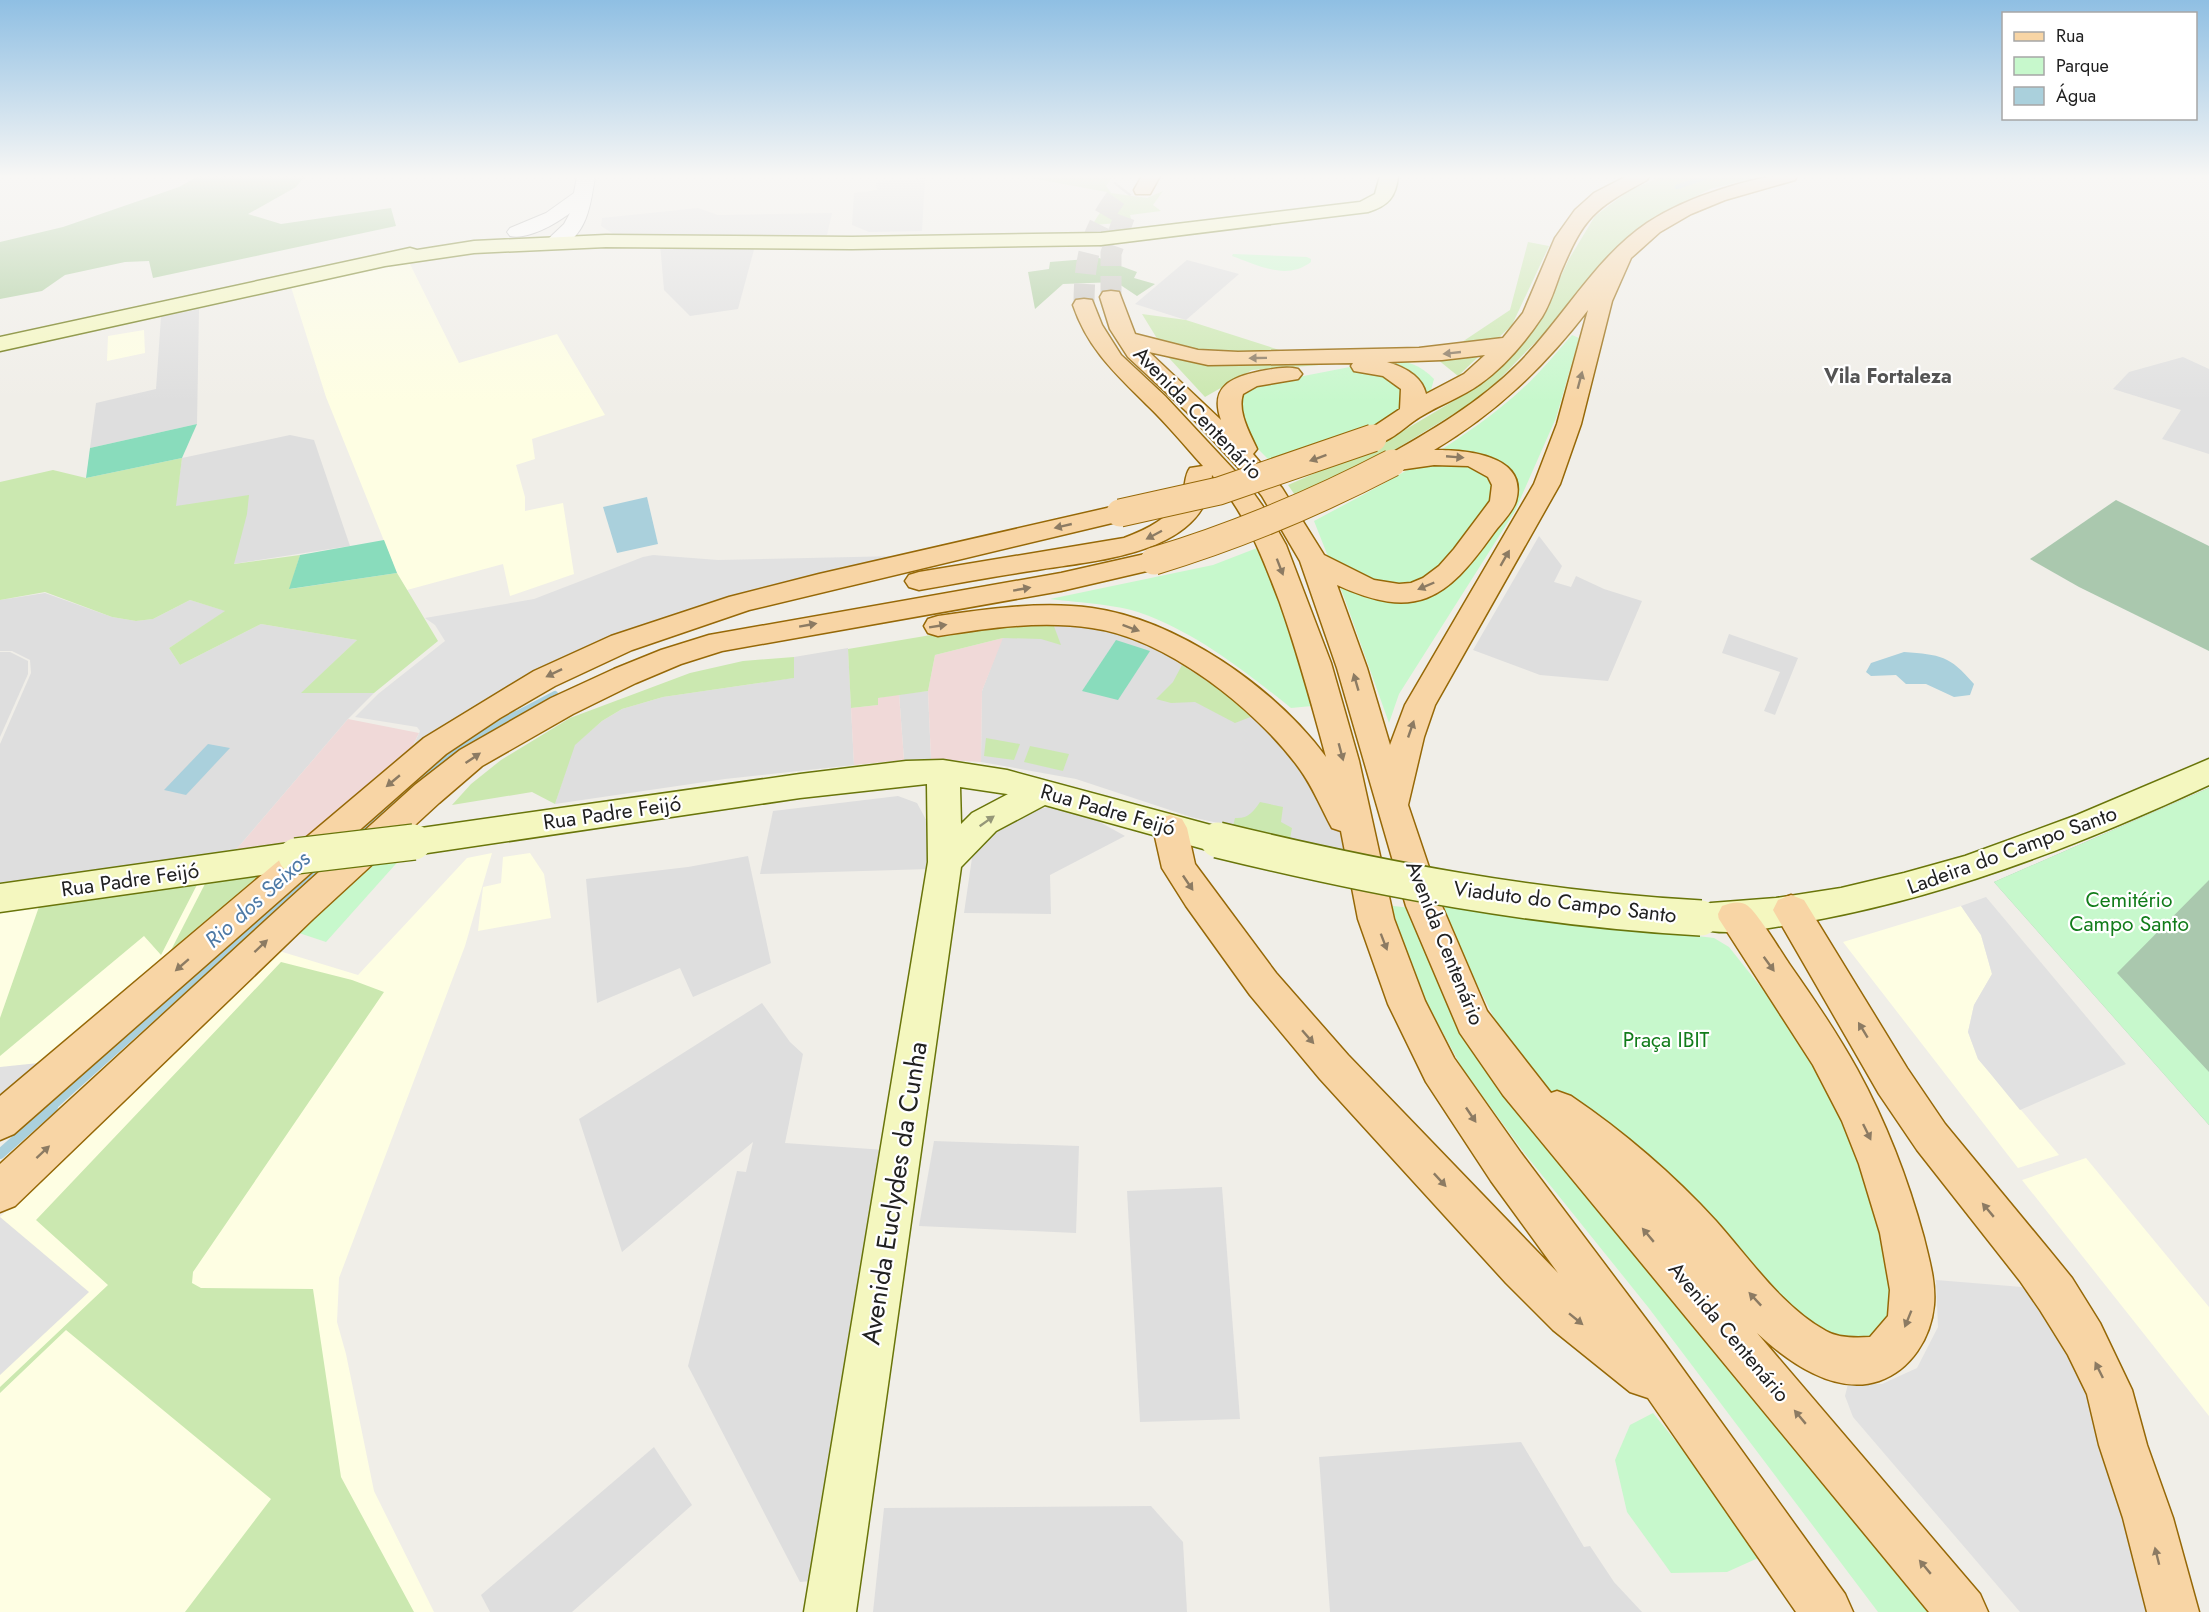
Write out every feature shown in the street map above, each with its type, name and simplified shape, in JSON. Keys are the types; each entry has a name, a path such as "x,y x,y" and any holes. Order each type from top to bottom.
{"main road":[{"path":"0,344 428,251"},
{"path":"388,260 446,251"},
{"path":"0,1121 435,746 483,713 583,659 696,616 753,598 1219,491 1373,438 1411,412 1472,379 1510,343 1533,314 1559,251"},
{"path":"0,1192 250,956 428,794 471,758 573,700 670,657 719,642 1061,582 1154,561 1210,545 1307,507 1394,462 1468,416 1515,378 1563,328 1593,287 1626,251"},
{"path":"1392,806 1408,737 1420,705 1547,484 1569,424 1601,301 1622,255"},
{"name":"Avenida Centenário","path":"1827,1612 1679,1402 1506,1167 1440,1070 1407,1005 1376,919 1343,761 1316,663 1272,545 1257,515 1238,489 1188,434 1162,391 1128,339 1097,301 1091,325 1113,359 1162,391 1196,406 1273,494 1314,561 1352,669 1392,806 1425,906 1473,1021 1517,1082 1962,1612"},
{"path":"1128,339 1176,353 1209,358 1417,356 1477,351 1510,343"},
{"path":"1162,391 1209,358"},
{"path":"1256,472 1228,412 1227,400 1232,391 1255,378 1371,365 1391,371 1410,384 1414,392 1411,412"},
{"path":"583,659 750,613 984,569 1088,553 1143,540 1180,518 1192,500 1199,479 1198,462 1188,434"},
{"path":"1314,561 1348,582 1365,589 1400,593 1421,590 1437,582 1450,571 1503,502 1506,491 1505,482 1498,472 1472,458 1436,456 1394,462"},
{"path":"573,700 722,660 979,620 1063,616 1094,618 1123,624 1157,638 1193,658 1273,718 1297,743 1335,797 1369,884"},
{"name":"Ladeira do Campo Santo","path":"1718,917 1845,902 1903,889 1974,868 2087,826 2209,771"},
{"name":"Rua Padre Feijó","path":"0,898 906,773 943,772 978,776 1043,791 1218,840"},
{"name":"Avenida Euclydes da Cunha","path":"830,1612 945,862 943,772"},
{"path":"945,862 984,822 1043,791"},
{"path":"1170,828 1179,868 1198,896 1263,984 1334,1067 1521,1268 1569,1314 1679,1402"},
{"name":"Viaduto do Campo Santo","path":"1218,840 1326,865 1533,903 1637,916 1718,917"},
{"path":"1791,910 1893,1081 1924,1128 1973,1192 2042,1275 2084,1339 2109,1390 2123,1445 2148,1518 2173,1612"},
{"path":"1517,1082 1583,1126 1630,1165 1689,1222 1769,1314 1796,1337 1827,1356 1857,1361 1882,1357 1899,1338 1908,1323 1912,1315 1913,1298 1907,1258 1891,1196 1871,1140 1843,1083 1800,1010 1718,917"}],"shaded area":[{"path":"661,251 754,251 738,309 690,316 664,290"},
{"path":"1187,260 1239,274 1186,320 1135,304"},
{"path":"409,262 459,363 557,334 605,415 532,439 535,459 516,465 525,497 525,511 563,503 574,574 510,596 503,564 407,590 397,573 326,397 291,287"},
{"path":"199,309 197,424 90,448 96,403 156,389 161,317"},
{"path":"144,330 145,353 107,361 108,336"},
{"path":"2183,357 2209,369 2209,454 2162,439 2181,410 2113,389 2129,372"},
{"path":"290,435 314,440 350,546 233,564 175,507 182,458"},
{"path":"1539,536 1562,566 1554,582 1571,587 1576,576 1604,589 1642,601 1608,681 1540,675 1473,650"},
{"path":"653,555 718,560 899,556 695,615 411,751 420,731 417,727 355,717 378,694 445,641 435,625 425,618 534,599"},
{"path":"45,593 112,617 136,621 153,619 190,600 226,611 169,648 180,665 261,624 357,640 302,693 374,693 348,719 223,865 0,897 0,744 31,673 30,660 12,651 0,651 0,600"},
{"path":"1032,621 1118,630 1205,673 1312,769 1352,853 1191,817 1076,779 981,762 982,691 1008,622"},
{"path":"1729,634 1798,658 1775,715 1764,711 1780,672 1722,653"},
{"path":"1003,638 982,691 981,762 931,759 928,691 935,655"},
{"path":"848,648 854,765 725,779 555,804 574,745 602,721 622,709 663,697 793,678 794,657"},
{"path":"0,652 10,652 28,661 28,674 0,737"},
{"path":"928,691 931,759 904,760 899,694"},
{"path":"899,694 904,760 854,765 851,708 878,705 878,698"},
{"path":"348,719 419,733 399,774 369,800 341,808 282,857 223,865"},
{"path":"898,796 917,803 931,829 930,869 760,874 773,811"},
{"path":"1055,805 1089,816 1125,836 1050,875 1051,914 964,913 973,851 994,826 1023,814"},
{"path":"492,853 465,946 339,1278 337,1322 346,1354 374,1491 434,1612 0,1612 0,1217 276,950 358,975 467,858"},
{"path":"530,853 544,874 551,918 478,931 483,887 501,883 503,857"},
{"path":"748,856 771,963 693,997 680,968 597,1003 586,879 688,867"},
{"path":"299,860 0,1108 0,902"},
{"path":"1986,897 2126,1064 2020,1110 1978,1059 1968,1032 1974,1005 1992,974 1981,935 1961,906"},
{"path":"1961,906 1981,935 1992,974 1974,1005 1968,1032 1978,1059 2059,1155 2018,1168 1843,942"},
{"path":"762,1003 790,1042 803,1054 785,1143 885,1150 821,1580 800,1582 688,1366 737,1171 746,1172 753,1142 622,1252 579,1119"},
{"path":"58,1061 0,1108 0,1067"},
{"path":"934,1141 1079,1146 1076,1233 919,1226"},
{"path":"2086,1158 2209,1307 2209,1416 2022,1180"},
{"path":"1222,1187 1240,1419 1140,1422 1127,1191"},
{"path":"0,1217 89,1292 0,1375"},
{"path":"1936,1280 2022,1287 2060,1319 2083,1376 2165,1612 2020,1612 1853,1417 1845,1396 1848,1384 1882,1384 1917,1368 1938,1327"},
{"path":"1521,1442 1584,1547 1590,1546 1614,1582 1642,1612 1330,1612 1319,1457"},
{"path":"654,1447 692,1505 572,1612 490,1612 481,1595"},
{"path":"1151,1506 1183,1542 1187,1612 873,1612 884,1508"}],"green space":[{"path":"0,251 278,251 153,278 149,261 125,262 65,275 42,291 0,299"},
{"path":"1526,251 1547,251 1512,325 1458,376 1427,351 1462,342 1510,310"},
{"path":"1574,251 1614,251 1553,324 1483,396 1396,449 1297,498 1288,485 1381,444 1472,390 1540,321"},
{"path":"1233,254 1307,257 1311,259 1311,262 1292,270 1272,270 1232,256"},
{"path":"1099,258 1137,272 1134,278 1155,284 1137,296 1116,282 1063,284 1035,309 1028,272 1049,269 1050,262"},
{"path":"1142,314 1186,320 1317,362 1347,363 1252,370 1205,397 1169,358"},
{"path":"1572,335 1579,338 1556,418 1515,511 1399,694 1389,723 1314,521 1449,445 1499,409 1529,383"},
{"path":"1386,360 1407,362 1424,370 1434,379 1431,390 1367,431 1274,465 1252,443 1235,405 1245,394 1262,384"},
{"path":"197,424 182,458 86,478 90,448"},
{"path":"182,458 176,506 249,495 247,514 234,564 300,555 290,589 397,573 438,641 374,693 301,693 357,640 261,624 180,665 169,648 225,611 190,600 153,619 136,621 112,617 45,592 0,600 0,482 53,470 86,478"},
{"path":"2116,500 2209,546 2209,651 2079,587 2030,559"},
{"path":"384,540 397,573 289,589 300,555"},
{"path":"1257,548 1275,589 1312,706 1291,708 1206,645 1149,616 1114,606 1050,599 1213,565"},
{"path":"1052,621 1061,645 1041,639 1003,638 935,655 928,691 878,698 878,705 851,708 848,649 1008,622"},
{"path":"1116,640 1150,651 1118,700 1082,691"},
{"path":"794,657 794,678 663,697 622,709 602,721 575,745 555,804 532,792 452,805 471,784 501,760 570,718 690,673 743,661"},
{"path":"1182,665 1225,693 1253,716 1235,723 1195,702 1171,703 1156,699 1173,682"},
{"path":"986,738 1020,744 1014,760 984,756"},
{"path":"1030,746 1069,754 1063,771 1024,762"},
{"name":"Cemitério Campo Santo","path":"2209,788 2209,1125 1994,882"},
{"name":"Cemitério Campo Santo","path":"2209,788 2209,880 2117,973 2209,1072 2209,1125 1994,882"},
{"path":"1260,802 1283,807 1281,822 1292,828 1290,839 1233,826 1235,818 1250,814"},
{"path":"371,855 402,857 326,942 299,933"},
{"path":"290,863 168,956 209,876"},
{"path":"201,877 161,955 144,936 0,1056 0,1018 41,901"},
{"path":"1385,905 1411,908 1467,1030 1945,1612 1878,1612 1648,1307 1525,1154 1462,1068 1428,1005"},
{"name":"Praça IBIT","path":"1437,905 1714,938 1729,947 1798,1034 1836,1104 1893,1262 1894,1314 1867,1360 1826,1344 1529,1087"},
{"path":"281,962 352,980 384,992 193,1272 192,1283 201,1288 313,1289 341,1477 414,1612 185,1612 271,1499 66,1330 0,1393 0,1387 108,1285 36,1220"},
{"path":"1653,1413 1767,1554 1727,1572 1671,1573 1627,1512 1615,1460 1630,1425"}],"water":[{"path":"647,497 658,544 617,553 603,507"},
{"path":"1904,652 1927,654 1951,662 1974,684 1970,695 1954,697 1926,684 1906,684 1896,675 1871,676 1866,672 1871,663"},
{"path":"208,744 230,748 186,795 164,790"}],"waterway":[{"name":"Rio dos Seixos","path":"513,716 555,694"},
{"name":"Rio dos Seixos","path":"354,836 465,742 516,715"},
{"name":"Rio dos Seixos","path":"51,1108 320,866"},
{"name":"Rio dos Seixos","path":"0,1154 53,1107"}],"tunnel":[{"path":"1084,305 1084,287 1090,251"},
{"path":"1111,297 1112,251"}],"district":[{"name":"Vila Fortaleza","path":"1888,376"}]}
